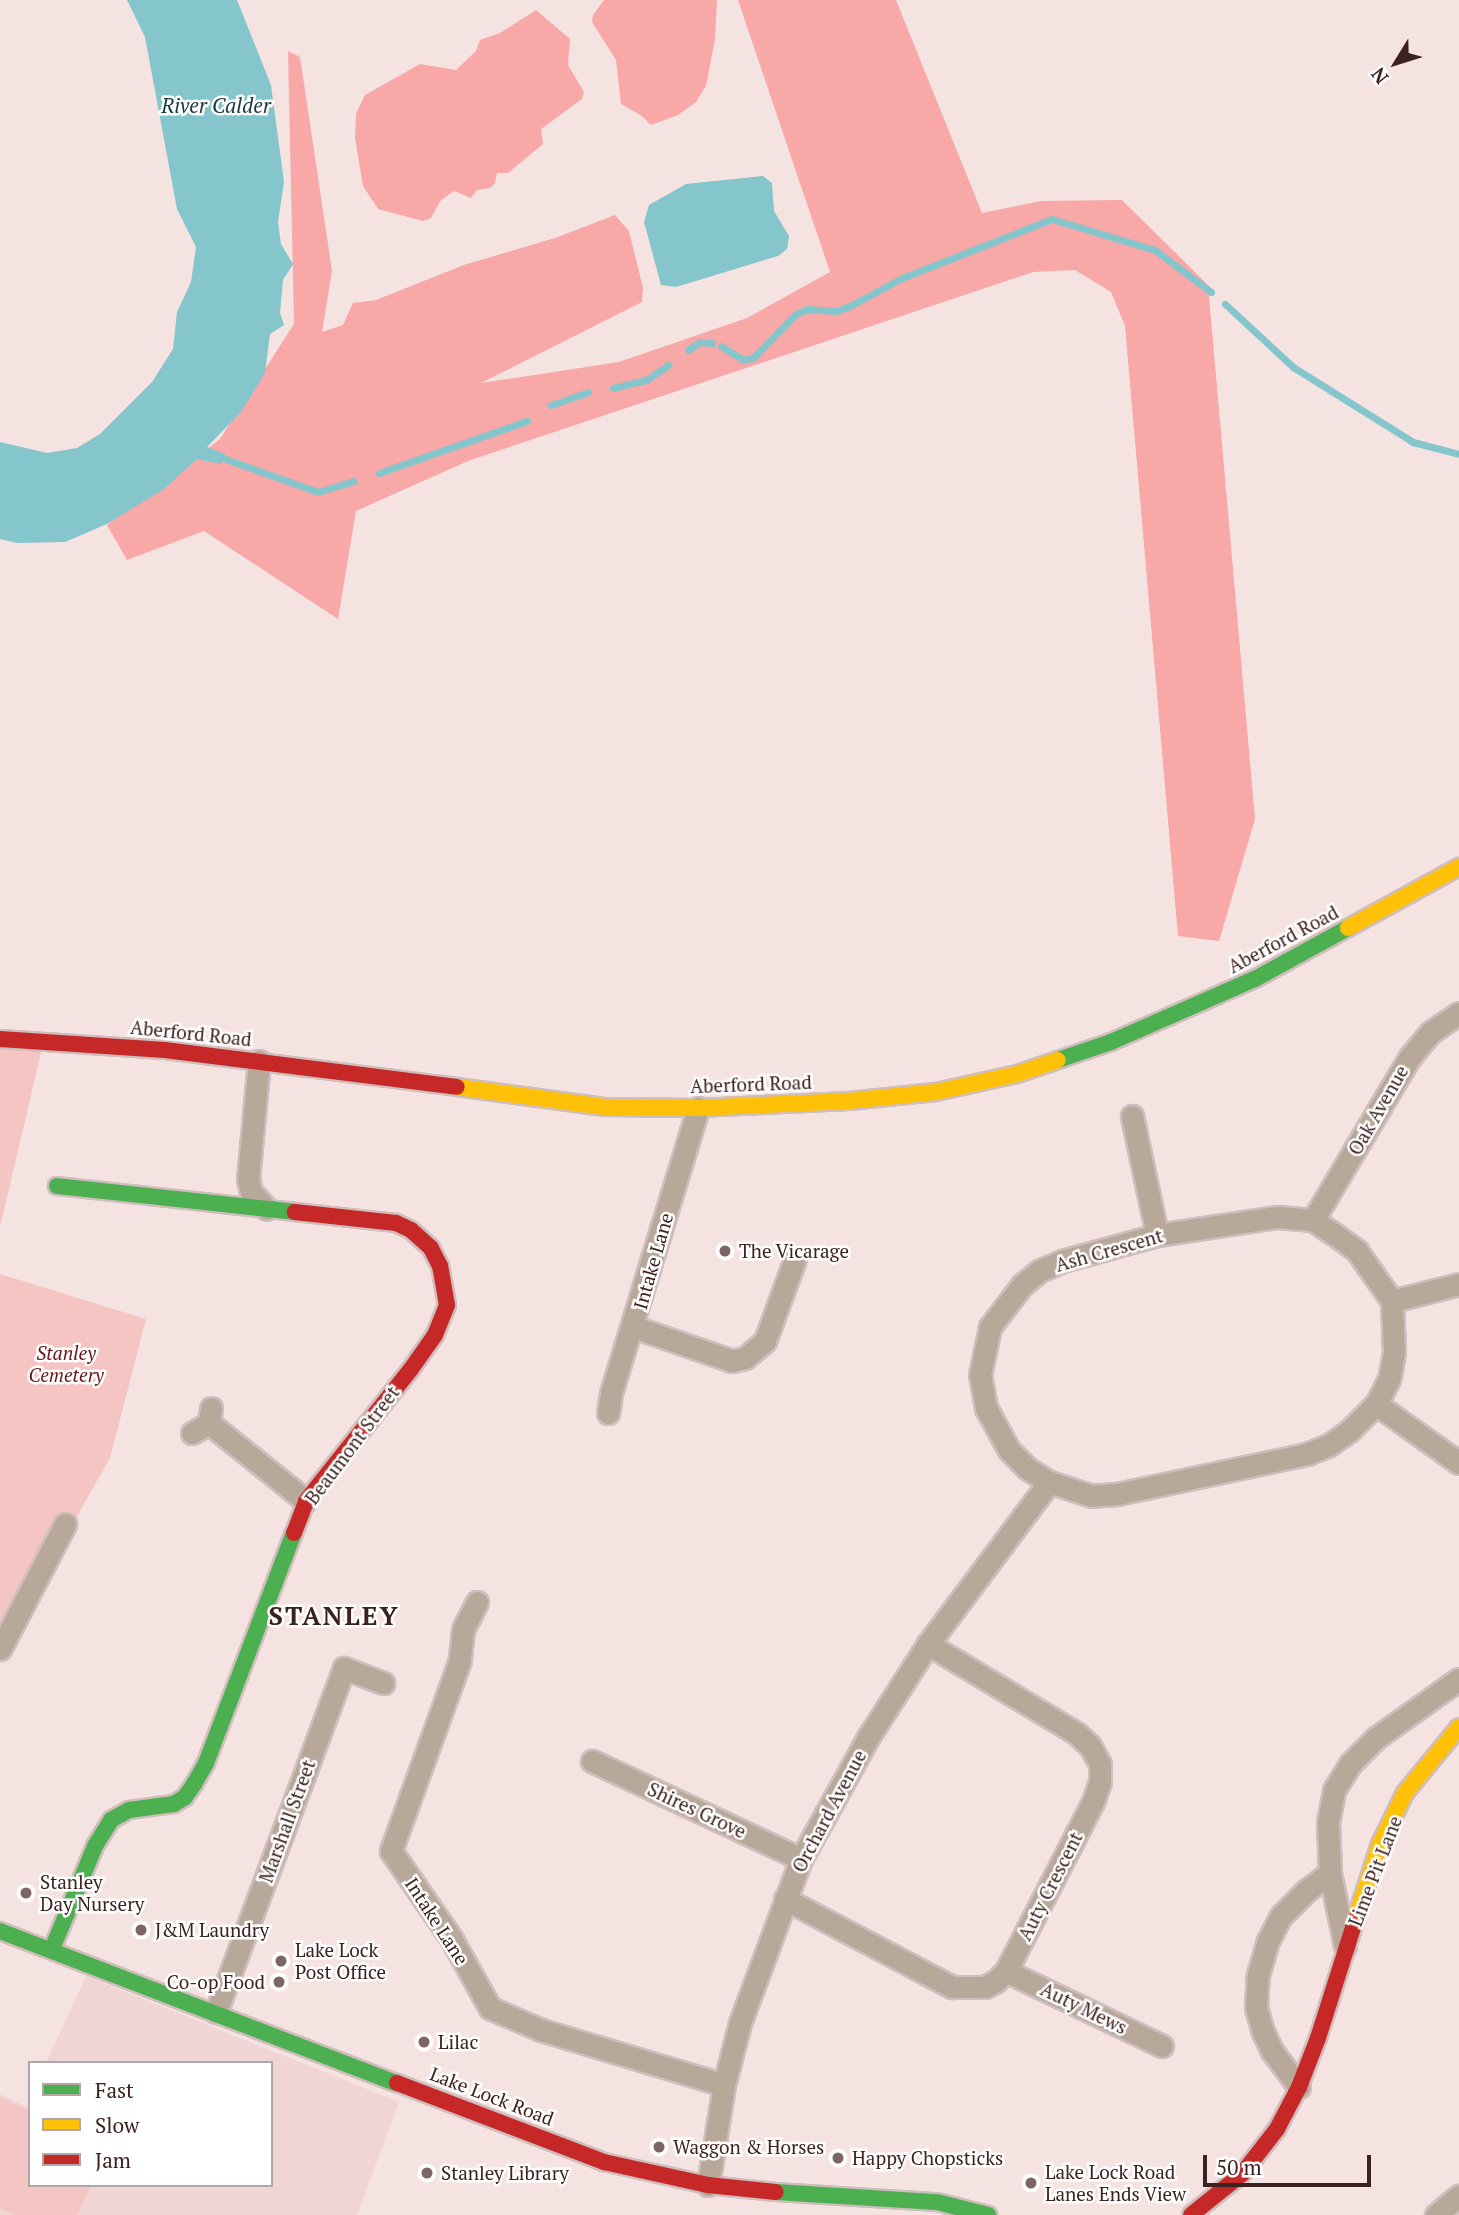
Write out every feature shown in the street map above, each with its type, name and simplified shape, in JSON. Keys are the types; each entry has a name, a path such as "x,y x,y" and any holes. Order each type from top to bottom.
{"street":[{"name":"Aberford Road","path":"0,1039 165,1050 605,1107 698,1108 849,1101 936,1092 1017,1074 1111,1042 1258,978 1459,867"},
{"name":"Oak Avenue","path":"1313,1220 1409,1058 1431,1032 1459,1013"},
{"path":"259,1061 248,1179 251,1192 267,1209"},
{"name":"Intake Lane","path":"608,1413 611,1393 634,1327 698,1108"},
{"path":"1132,1116 1157,1235"},
{"name":"Beaumont Street","path":"52,1949 95,1846 111,1820 129,1810 174,1804 185,1797 194,1784 206,1763 306,1501 435,1335 447,1305 444,1285 431,1248 411,1230 396,1223 57,1186"},
{"name":"Ash Crescent","path":"1313,1220 1278,1217 1251,1219 1157,1235 1062,1261 1039,1272 1006,1302 990,1327 980,1375 986,1408 1009,1450 1027,1468 1049,1482 1068,1491 1093,1496 1118,1494 1307,1454 1329,1445 1376,1404 1389,1379 1394,1352 1392,1301"},
{"path":"1313,1220 1357,1251 1392,1301 1459,1284"},
{"path":"634,1327 732,1361 745,1358 765,1341 795,1259"},
{"path":"1376,1404 1459,1463"},
{"path":"204,1421 306,1501"},
{"name":"Orchard Avenue","path":"708,2185 724,2085 740,2023 801,1859 869,1736 928,1644 1049,1482"},
{"path":"0,1649 65,1524"},
{"name":"Intake Lane","path":"478,1602 463,1629 460,1660 391,1851 451,1938 490,2008 541,2030 724,2085"},
{"name":"Auty Crescent","path":"928,1644 1076,1732 1090,1746 1100,1764 1100,1782 1093,1802 1006,1970"},
{"name":"Marshall Street","path":"216,2012 344,1668 383,1684"},
{"name":"Lime Pit Lane","path":"1346,1950 1330,1873 1328,1822 1335,1790 1350,1764 1376,1738 1459,1679"},
{"name":"Lime Pit Lane","path":"1191,2215 1242,2174 1277,2129 1299,2087 1318,2038 1380,1844 1405,1793 1459,1727"},
{"name":"Shires Grove","path":"592,1761 801,1859"},
{"path":"1299,2087 1272,2052 1263,2032 1256,2008 1258,1975 1267,1943 1281,1916 1306,1891 1330,1873"},
{"path":"785,1899 952,1987 985,1987 996,1981 1006,1970"},
{"name":"Lake Lock Road","path":"0,1931 604,2162 667,2179 708,2185 815,2196 937,2202 964,2212 988,2215"},
{"name":"Auty Mews","path":"1006,1970 1162,2046"}],"shaded area":[{"path":"604,0 717,0 715,39 706,86 696,102 678,115 651,125 642,116 621,104 616,60 592,22 593,15"},
{"path":"738,0 896,0 982,213 1041,201 1122,200 1208,285 1255,819 1219,941 1178,936 1125,326 1111,292 1075,270 1033,272 468,461 356,511 338,619 204,531 127,560 107,525 220,439 294,324 288,51 300,57 332,271 322,332 343,325 353,303 376,300 464,265 558,237 615,215 629,231 643,288 642,302 481,383 619,362 747,318 830,272"},
{"path":"536,10 570,39 568,65 584,92 582,99 541,129 543,144 508,173 497,173 495,183 490,188 477,190 471,198 454,191 440,201 431,218 423,221 378,209 363,186 355,138 356,114 365,95 420,64 456,70 476,51 480,40 500,33"},
{"path":"86,1976 399,2102 357,2215 0,2215 0,2094 26,2106 28,2102 28,2187 273,2187 273,2061 47,2061"}],"green space":[{"path":"0,1039 44,1040 0,1227"},
{"name":"Stanley Cemetery","path":"0,1274 146,1319 110,1458 76,1518 65,1524 0,1649"},
{"path":"0,2097 28,2110 28,2187 90,2187 77,2215 15,2215 0,2208"}],"water":[{"name":"River Calder","path":"127,0 237,0 271,85 284,182 278,222 281,244 293,264 283,280 280,313 284,325 270,334 265,373 241,412 207,447 225,454 221,464 197,459 164,489 107,524 65,542 17,543 0,539 0,442 47,453 77,448 100,434 152,382 173,349 177,312 191,282 196,247 177,209 145,37"},
{"path":"763,176 772,183 774,211 789,236 787,249 778,256 676,287 661,285 644,222 649,205 686,184"}],"waterway":[{"path":"721,346 743,360 754,357 796,314 807,309 836,311 850,306 902,278 1052,219 1155,250 1211,292"},
{"path":"1225,304 1293,367 1413,442 1459,454"},
{"path":"688,350 700,342 712,343"},
{"path":"613,388 646,380 668,365"},
{"path":"551,405 588,392"},
{"path":"379,473 527,421"},
{"path":"223,458 318,492 353,481"}],"traffic: fast":[{"path":"1058,1060 1111,1042 1257,978 1348,928"},
{"path":"57,1186 295,1212"},
{"path":"52,1949 95,1846 111,1820 129,1810 174,1804 185,1797 194,1784 206,1763 294,1533"},
{"path":"0,1931 397,2083"},
{"path":"776,2192 937,2202 988,2215"}],"traffic: slow":[{"path":"1348,928 1459,867"},
{"path":"457,1087 605,1107 698,1108 849,1101 936,1092 1017,1074 1058,1060"},
{"path":"1356,1918 1380,1844 1405,1793 1459,1727"}],"traffic: jam":[{"path":"0,1039 165,1050 457,1087"},
{"path":"294,1533 306,1501 411,1369 435,1335 447,1305 440,1266 431,1248 411,1230 396,1223 295,1212"},
{"path":"1191,2215 1242,2174 1277,2129 1299,2087 1318,2038 1356,1918"},
{"path":"397,2083 604,2162 708,2185 776,2192"}],"place":[{"name":"The Vicarage","path":"725,1251"},
{"name":"Stanley Day Nursery","path":"26,1893"},
{"name":"J&M Laundry","path":"141,1930"},
{"name":"Lake Lock Post Office","path":"281,1961"},
{"name":"Co-op Food","path":"279,1982"},
{"name":"Lilac","path":"424,2042"},
{"name":"Waggon & Horses","path":"659,2147"},
{"name":"Happy Chopsticks","path":"838,2158"},
{"name":"Stanley Library","path":"427,2173"},
{"name":"Lake Lock Road Lanes Ends View","path":"1031,2183"}],"district":[{"name":"STANLEY","path":"334,1616"}]}
